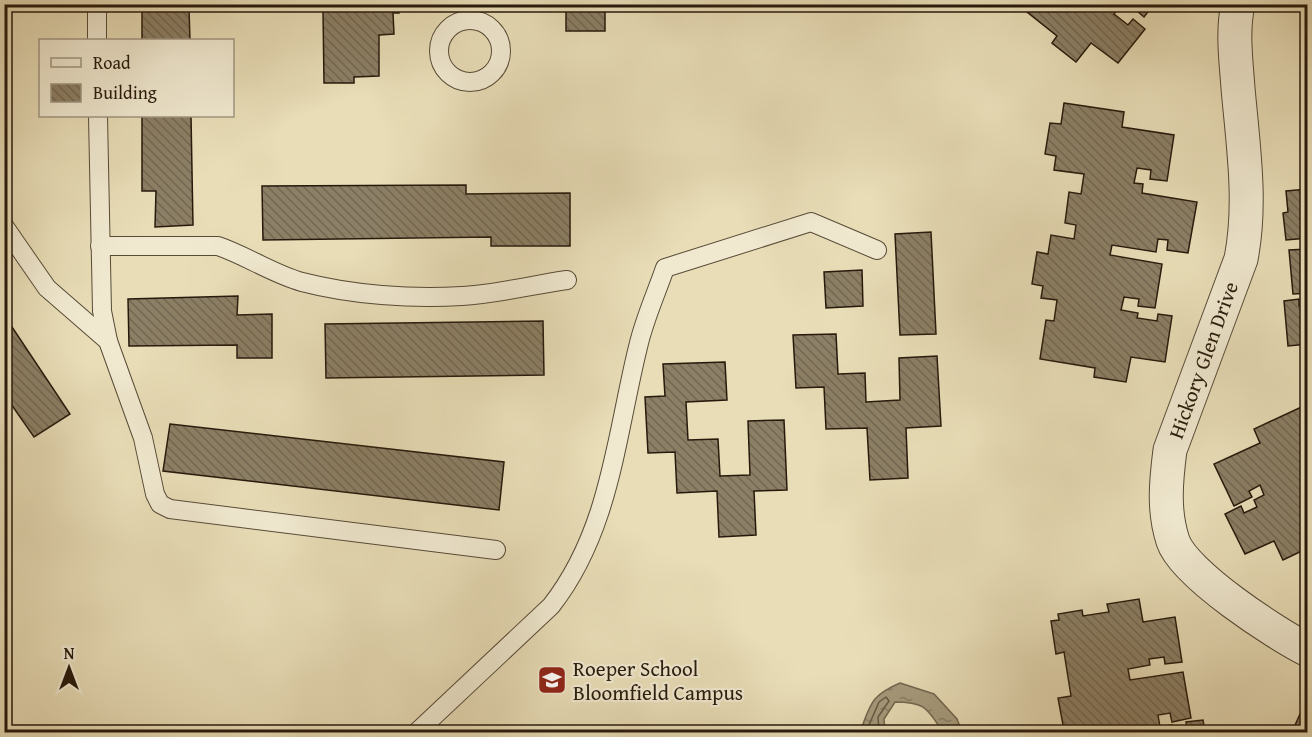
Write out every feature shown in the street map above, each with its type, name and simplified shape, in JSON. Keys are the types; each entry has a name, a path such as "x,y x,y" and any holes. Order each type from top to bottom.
{"street":[{"name":"Hickory Glen Drive","path":"1238,4 1234,43 1247,197 1244,244 1170,450 1166,512 1174,544 1201,578 1254,616 1308,650"}],"lane":[{"path":"97,4 97,39"},
{"path":"98,117 102,311 108,341 143,438 155,494 160,504 170,509 496,550"},
{"path":"417,732 551,606 579,565 606,494 638,345 664,268 811,222 877,250"},
{"path":"4,226 47,288 108,341"},
{"path":"100,246 218,246 235,252 275,273 301,282 345,290 410,297 464,296 567,280"}],"water":[{"path":"900,683 934,694 957,719 962,732 943,732 925,708 913,703 895,702 884,719 885,732 860,732 877,697"}],"building":[{"path":"142,4 206,4 206,9 189,9 190,39 142,39"},
{"path":"336,4 399,4 399,13 393,13 394,34 379,35 379,76 354,77 354,83 324,83 323,10 336,10"},
{"path":"566,4 605,4 605,31 566,31"},
{"path":"1017,4 1119,4 1114,14 1128,25 1133,19 1145,29 1118,63 1091,43 1076,62 1052,43 1057,36"},
{"path":"1129,4 1154,4 1144,17"},
{"path":"1064,103 1124,112 1122,127 1174,135 1167,181 1150,179 1151,170 1137,168 1134,183 1143,184 1142,193 1197,202 1188,253 1167,250 1168,240 1158,239 1156,252 1112,245 1110,255 1162,264 1155,308 1138,306 1139,299 1124,297 1121,310 1138,313 1137,318 1157,321 1158,314 1172,316 1165,362 1131,357 1126,382 1094,377 1095,368 1040,359 1046,320 1054,321 1057,300 1041,298 1043,286 1032,284 1037,252 1048,254 1051,235 1074,239 1076,225 1065,223 1069,192 1081,194 1084,174 1054,170 1056,156 1045,154 1050,123 1061,124"},
{"path":"142,117 191,117 193,225 155,227 156,191 142,191"},
{"path":"466,185 466,194 570,193 570,246 491,246 491,237 263,240 262,186"},
{"path":"1308,189 1308,238 1286,240 1283,213 1288,212 1286,191"},
{"path":"931,232 936,334 900,335 895,234"},
{"path":"1308,249 1308,293 1293,294 1289,250"},
{"path":"862,270 863,306 826,308 824,272"},
{"path":"238,296 237,315 272,314 272,358 237,358 237,345 129,346 128,299"},
{"path":"1299,299 1299,306 1308,305 1308,344 1288,346 1284,301"},
{"path":"4,315 70,414 34,437 4,394"},
{"path":"543,321 544,375 326,378 325,324"},
{"path":"836,334 838,374 865,373 866,402 900,400 899,358 937,356 941,426 906,428 908,478 870,480 867,428 826,429 824,387 796,388 793,335"},
{"path":"725,362 727,400 686,402 688,440 718,439 720,476 750,475 748,421 784,420 787,490 754,491 756,535 719,537 717,491 677,493 675,452 648,453 645,397 665,396 663,364"},
{"path":"1308,404 1308,548 1283,560 1274,541 1245,554 1225,514 1241,506 1244,513 1257,507 1254,500 1264,495 1260,485 1249,491 1252,497 1234,506 1214,464 1260,443 1254,429"},
{"path":"170,424 504,462 499,510 163,471"},
{"path":"1139,599 1143,622 1175,617 1182,662 1165,664 1164,657 1149,659 1150,665 1128,669 1130,680 1183,672 1191,718 1172,722 1170,713 1158,715 1160,727 1172,725 1172,730 1187,728 1186,722 1203,720 1205,732 1077,732 1076,727 1064,730 1058,698 1071,696 1064,652 1056,654 1051,621 1059,620 1058,614 1082,610 1083,616 1109,612 1107,604"},
{"path":"1300,714 1308,718 1308,732 1292,732"}],"place":[{"name":"Roeper School Bloomfield Campus","path":"552,680"}]}
